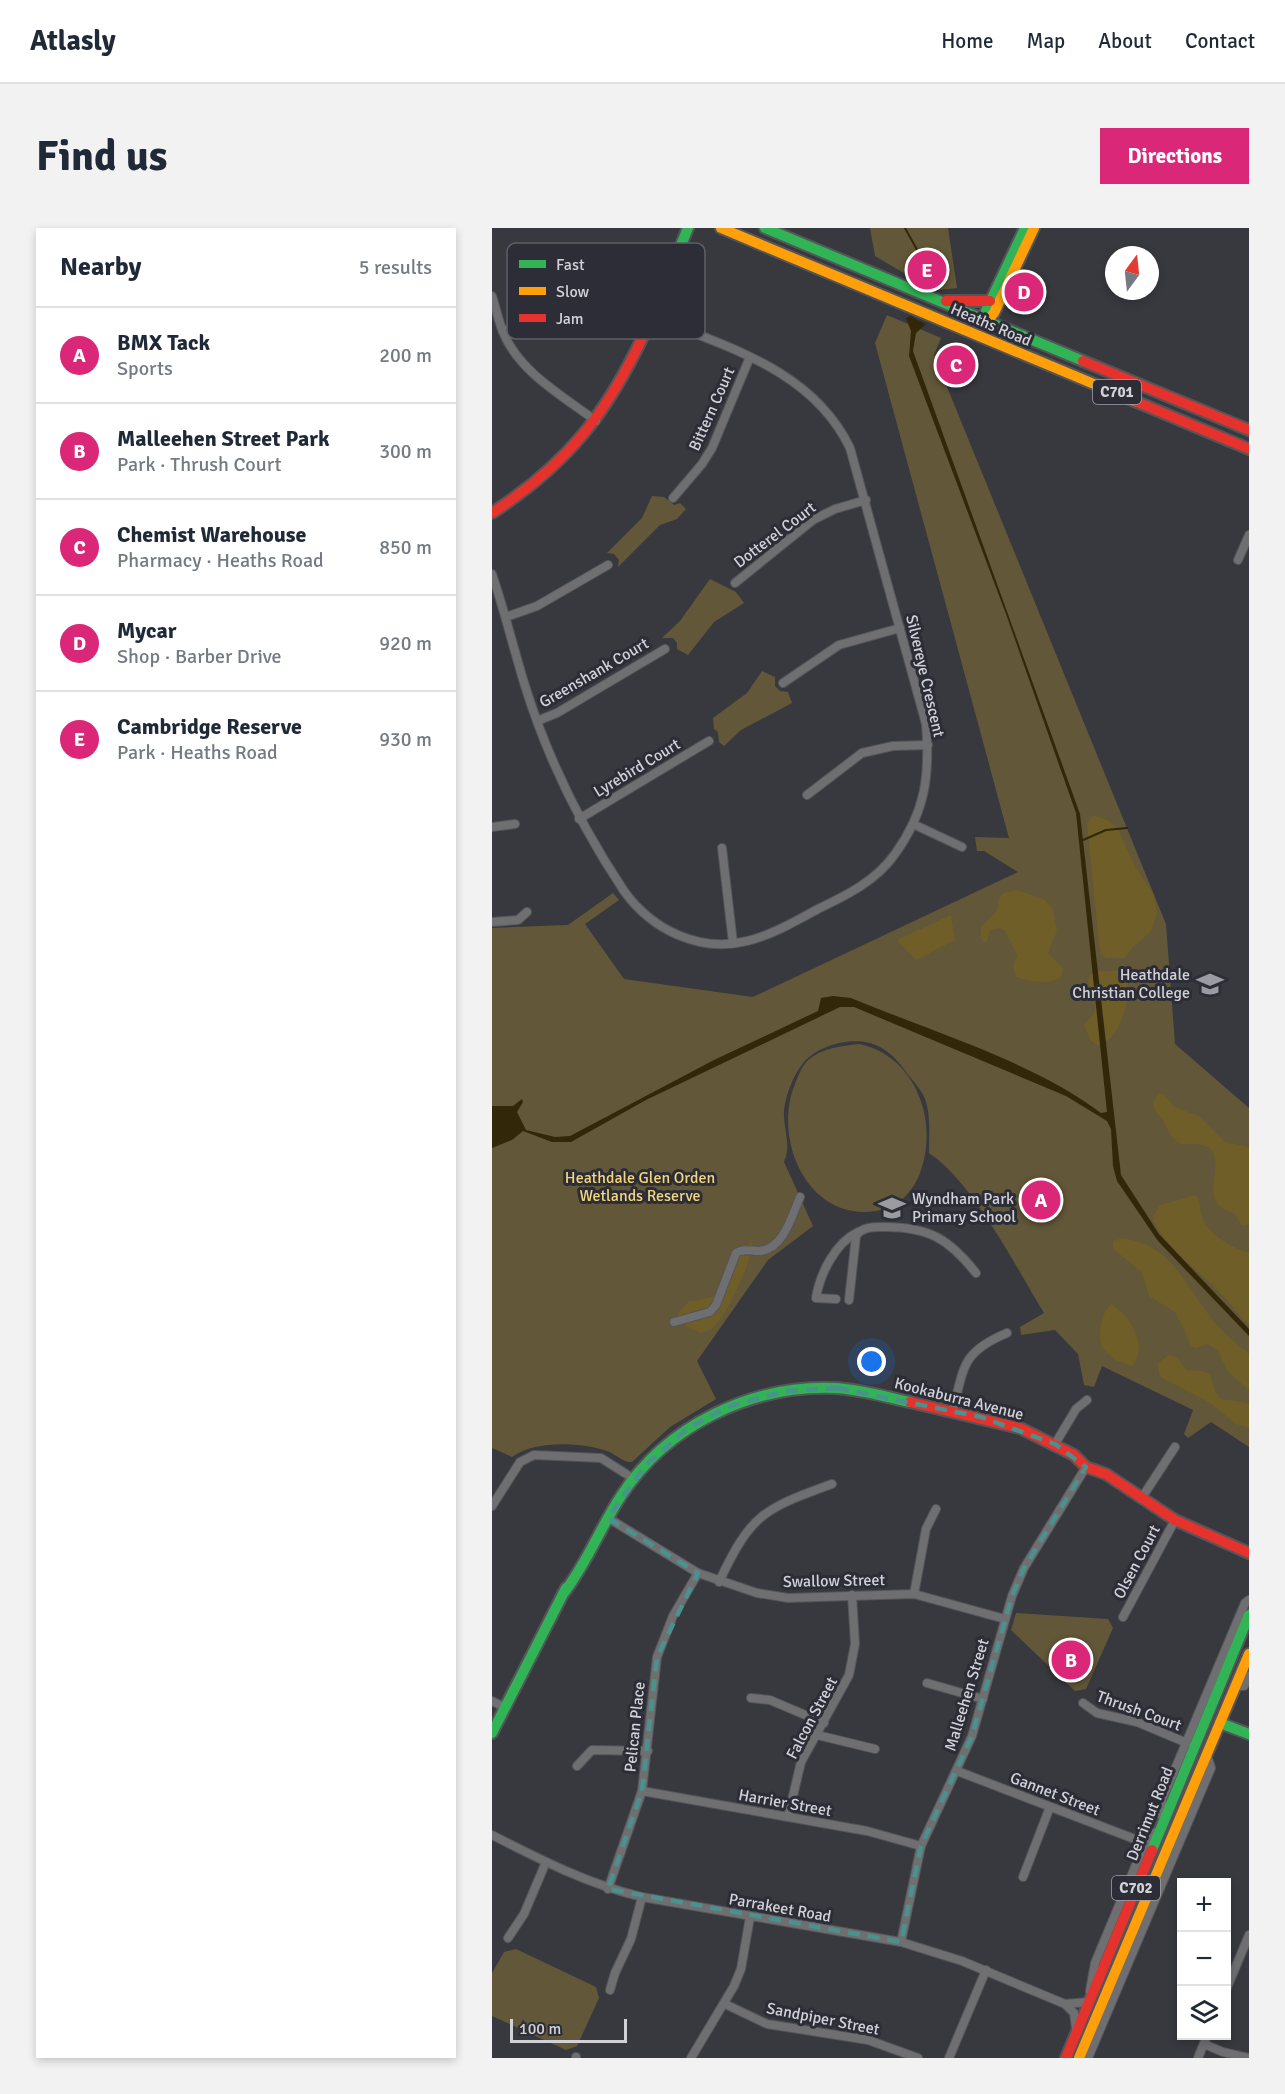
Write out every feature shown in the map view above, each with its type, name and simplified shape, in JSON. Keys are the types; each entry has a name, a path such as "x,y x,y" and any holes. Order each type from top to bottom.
{"main road":[{"path":"682,243 688,228"},
{"name":"Heaths Road","path":"721,228 1249,449"},
{"name":"Heaths Road","path":"765,228 1249,430"},
{"path":"984,338 987,321 985,315 990,301 1030,228"},
{"path":"987,321 994,313 1030,228"},
{"path":"940,300 990,301"},
{"path":"492,513 513,501 548,473 596,421 621,382 641,339"},
{"path":"1076,377 1083,360"},
{"path":"1088,380 1094,365"},
{"name":"Kookaburra Avenue","path":"492,1733 575,1566 589,1549 634,1479 662,1449 688,1428 730,1406 760,1395 809,1388 837,1388 953,1411 1020,1428 1074,1455 1086,1467 1106,1474 1174,1520 1249,1553"},
{"name":"Derrimut Road","path":"1066,2058 1148,1847 1161,1827 1249,1615"},
{"name":"Derrimut Road","path":"1078,2058 1249,1654"},
{"path":"1206,1717 1249,1734"},
{"path":"1188,1760 1199,1754 1207,1755"},
{"path":"1148,1847 1155,1855 1161,1854 1170,1843"}],"street":[{"path":"492,296 507,338"},
{"path":"503,332 507,330"},
{"name":"Silvereye Crescent","path":"492,574 525,689 554,767 579,819 607,867 644,915 673,934 693,941 733,944 783,927 854,891 879,872 895,854 913,824 927,786 928,745 926,724 850,448 828,411 796,381 750,357 705,338"},
{"path":"508,339 526,366 596,421"},
{"name":"Bittern Court","path":"673,498 702,464 712,448 750,357"},
{"name":"Dotterel Court","path":"735,583 813,520 835,509 866,500"},
{"path":"1238,560 1249,534"},
{"path":"506,617 537,606 608,564"},
{"path":"783,683 839,645 900,628"},
{"name":"Greenshank Court","path":"537,721 557,713 665,649"},
{"name":"Lyrebird Court","path":"579,819 709,741"},
{"path":"807,795 862,753 893,746 928,745"},
{"path":"492,827 515,824"},
{"path":"913,824 963,847"},
{"path":"722,848 733,944"},
{"path":"492,922 518,920 527,912"},
{"path":"674,1322 710,1312 720,1298 736,1253 741,1250 769,1249 775,1244 784,1232 800,1197"},
{"path":"836,1299 816,1298 820,1280 837,1251 850,1236 878,1227 907,1227 929,1232 944,1240 976,1273"},
{"path":"849,1300 854,1243 858,1232"},
{"path":"953,1411 964,1366 974,1351 983,1343 1007,1332"},
{"path":"1055,1444 1076,1409 1087,1400"},
{"path":"1141,1499 1175,1447"},
{"path":"492,1506 520,1462 534,1455 601,1458 634,1479"},
{"name":"Malleehen Street","path":"901,1942 921,1846 972,1736 1005,1618 1024,1568 1086,1467"},
{"path":"719,1581 743,1535 754,1523 784,1502 832,1485"},
{"path":"914,1594 926,1529 936,1509"},
{"name":"Swallow Street","path":"608,1518 698,1573 757,1593 788,1598 914,1594 1005,1618"},
{"name":"Olsen Court","path":"1123,1617 1174,1520"},
{"name":"Pelican Place","path":"608,1889 642,1791 657,1657 673,1616 698,1573"},
{"name":"Falcon Street","path":"788,1817 801,1762 845,1688 853,1664 855,1629 852,1595"},
{"path":"1161,1827 1162,1800 1245,1603 1249,1600"},
{"path":"1236,1686 1244,1686 1249,1676"},
{"path":"927,1683 983,1699"},
{"path":"751,1698 770,1700 824,1723"},
{"path":"492,1701 504,1707"},
{"name":"Thrush Court","path":"1083,1703 1097,1713 1137,1722 1187,1743"},
{"path":"817,1735 875,1749"},
{"path":"577,1766 592,1750 648,1751"},
{"path":"1088,2058 1211,1768 1207,1755"},
{"name":"Gannet Street","path":"957,1771 1148,1847"},
{"name":"Harrier Street","path":"642,1791 867,1831 921,1846"},
{"path":"1023,1877 1050,1807"},
{"name":"Parrakeet Road","path":"492,1835 608,1889 750,1917 901,1942 948,1956 1065,2004 1090,2001"},
{"path":"508,1938 524,1914 546,1862"},
{"path":"610,1990 615,1973 631,1939 642,1897"},
{"path":"691,2058 725,2004 741,1969 750,1917"},
{"path":"1228,1986 1249,1935"},
{"path":"949,2058 986,1971"},
{"name":"Sandpiper Street","path":"725,2004 767,2024 868,2040 918,2058"},
{"path":"1065,2004 1074,2013 1076,2036"},
{"path":"1198,2058 1206,2040"},
{"path":"1204,2044 1223,2052 1249,2058"}],"highlighted area":[{"path":"837,1388 981,1417 1055,1444 1086,1467 1024,1568 1012,1596 972,1736 921,1846 901,1942 608,1889 642,1791 657,1657 698,1573 608,1518 645,1466 688,1428 730,1406 786,1391"}],"green space":[{"path":"870,228 948,228 957,288 938,290 924,285 875,256"},
{"name":"Heathdale Glen Orden Wetlands Reserve","path":"887,315 941,338 934,355 1166,924 1175,1044 1249,1108 1249,1447 1211,1422 1188,1438 1184,1434 1193,1410 1102,1366 1094,1387 1084,1385 1078,1354 1055,1330 1021,1335 1020,1327 1044,1313 977,1204 945,1166 929,1153 928,1112 922,1093 900,1064 885,1050 871,1043 849,1041 816,1052 801,1066 791,1083 784,1111 787,1145 784,1162 813,1226 768,1260 697,1361 716,1399 670,1427 632,1462 607,1451 571,1444 545,1445 521,1451 512,1457 492,1448 492,928 568,925 613,893 619,900 585,924 624,979 753,997 1018,872 984,851 977,851 975,837 1009,838 875,343"},
{"path":"652,496 664,497 674,505 680,503 686,509 677,519 660,525 618,567 619,560 614,554 607,553 642,518"},
{"path":"710,579 736,592 744,603 714,622 688,655 677,649 677,643 673,638 662,638 680,621"},
{"path":"762,671 775,677 775,686 780,691 788,692 792,703 741,730 724,746 719,742 713,718 747,693"},
{"path":"859,1044 879,1051 896,1063 910,1078 925,1116 927,1137 918,1178 896,1204 876,1211 852,1211 831,1204 814,1190 801,1172 788,1129 789,1106 796,1081 806,1062 826,1050"},
{"path":"1016,1613 1108,1619 1113,1628 1086,1689 1075,1691 1011,1630"},
{"path":"516,1949 596,1987 599,1998 577,2046 566,2050 492,2016 492,1973 504,1952"}],"shaded area":[{"path":"910,316 926,324 916,333 913,351 1080,814 1121,1175 1159,1234 1249,1329 1249,1336 1158,1241 1117,1181 1113,1166 1111,1129 1107,1121 1066,1096 854,1007 840,1007 646,1100 571,1142 552,1142 523,1131 512,1140 492,1148 492,1106 513,1106 522,1099 523,1102 517,1112 526,1130 555,1137 570,1136 714,1060 818,1011 821,998 833,996 851,998 980,1049 1045,1078 1101,1113 1107,1112 1076,813 1006,614 909,356 911,331 906,318"},
{"path":"1093,815 1110,821 1119,832 1136,868 1154,896 1157,914 1151,931 1133,947 1125,958 1106,958 1101,954 1087,823"},
{"path":"1017,890 1045,900 1053,909 1057,931 1048,953 1063,968 1061,977 1056,980 1039,982 1016,977 1013,966 1017,955 1005,931 1001,928 990,930 987,941 984,942 980,938 981,927 997,911 999,898 1004,893"},
{"path":"951,915 955,940 916,960 897,940"},
{"path":"1116,970 1128,976 1126,1006 1123,1017 1112,1036 1097,1045 1090,1040 1084,1025 1095,1009 1088,985 1089,977 1094,972"},
{"path":"1159,1093 1165,1095 1174,1107 1199,1116 1225,1142 1249,1147 1249,1225 1242,1226 1235,1214 1216,1202 1213,1188 1215,1163 1210,1148 1199,1144 1182,1144 1171,1136 1154,1106 1154,1100"},
{"path":"1196,1195 1208,1227 1220,1239 1249,1253 1249,1325 1218,1290 1180,1256 1156,1225 1153,1216 1160,1205"},
{"path":"1122,1238 1153,1248 1164,1256 1174,1266 1218,1326 1249,1354 1249,1390 1228,1372 1218,1351 1208,1344 1196,1348 1191,1346 1176,1313 1149,1296 1142,1272 1113,1249 1113,1241"},
{"path":"752,1241 744,1273 719,1321 713,1328 701,1333 685,1326 678,1314 689,1301 706,1299 717,1294 729,1279 737,1260"},
{"path":"1111,1304 1124,1315 1135,1332 1139,1350 1132,1366 1115,1360 1102,1348 1101,1325 1104,1314"},
{"path":"1169,1355 1178,1358 1186,1370 1203,1371 1210,1374 1215,1391 1221,1399 1249,1403 1249,1428 1236,1424 1210,1403 1164,1379 1159,1374 1158,1363"}],"waterway":[{"path":"905,228 926,266 932,288"},
{"path":"932,288 937,267"},
{"path":"1083,840 1106,830 1127,828"}],"traffic: fast":[{"path":"682,243 688,228"},
{"path":"765,228 1083,361"},
{"path":"987,321 986,311 1025,228"},
{"path":"563,1594 579,1571 621,1496 640,1471 662,1449 687,1430 714,1414 742,1402 803,1389 844,1389 910,1402"},
{"path":"492,1733 566,1588"},
{"path":"1152,1850 1249,1615"},
{"path":"1220,1723 1249,1734"}],"traffic: slow":[{"path":"721,228 1137,402"},
{"path":"987,321 994,313 1034,228"},
{"path":"1079,2058 1249,1654"}],"traffic: jam":[{"path":"946,301 990,301"},
{"path":"492,513 542,476 582,435 616,388 642,339"},
{"path":"1083,361 1249,430"},
{"path":"1137,402 1249,449"},
{"path":"910,1402 1020,1428 1074,1455 1086,1467 1106,1474 1175,1520 1249,1553"},
{"path":"1066,2058 1152,1850"}],"place":[{"name":"Cambridge Reserve","path":"927,270"},
{"name":"Mycar","path":"1024,292"},
{"name":"Chemist Warehouse","path":"956,365"},
{"name":"Heathdale Christian College","path":"1210,984"},
{"name":"BMX Tack","path":"1041,1200"},
{"name":"Wyndham Park Primary School","path":"892,1208"},
{"name":"Malleehen Street Park","path":"1071,1660"}]}
